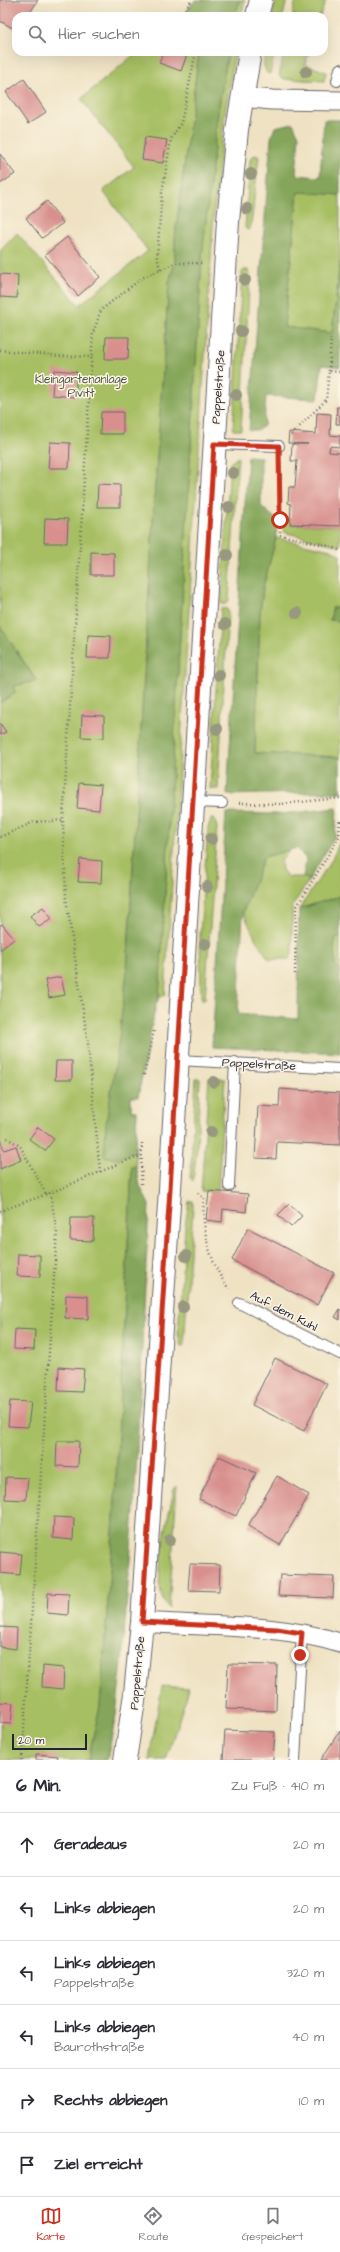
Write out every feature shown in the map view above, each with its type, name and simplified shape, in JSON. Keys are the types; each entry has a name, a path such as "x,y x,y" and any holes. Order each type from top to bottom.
{"street":[{"path":"258,12 261,0"},
{"name":"Pappelstraße","path":"125,1760 135,1694 142,1622 178,1060 226,264 234,163 242,97 249,56"},
{"path":"242,97 272,100 340,101"},
{"path":"142,1622 277,1629 302,1633 340,1643"}],"lane":[{"path":"337,81 340,69"},
{"path":"214,444 279,446"},
{"path":"193,802 222,803"},
{"name":"Pappelstraße","path":"178,1060 340,1069"},
{"path":"229,1186 235,1062"},
{"name":"Auf dem Kuhl","path":"238,1302 340,1354"},
{"path":"295,1760 302,1633"}],"path":[{"path":"184,12 192,0"},
{"path":"160,269 157,257 162,200 171,139 181,123 195,56"},
{"path":"100,1172 88,1044 66,898 63,820 93,333 101,310 142,278 176,263 226,264"},
{"path":"331,337 326,400 279,446 280,535 334,547 340,550"},
{"path":"0,350 59,356 92,357"},
{"path":"328,371 340,372"},
{"path":"222,803 281,804 340,798"},
{"path":"0,837 34,822 63,820"},
{"path":"295,974 296,908 339,837 340,820"},
{"path":"144,1075 155,1025"},
{"path":"7,1138 20,1146 46,1194"},
{"path":"141,1184 142,1143"},
{"path":"0,1211 50,1193 133,1158 142,1156"},
{"path":"22,1760 57,1232 50,1193"},
{"path":"198,1193 204,1198 202,1215 212,1256 223,1281 238,1302"}],"green space":[{"path":"195,0 240,0 236,12 186,12"},
{"path":"240,0 245,0 242,12 236,12"},
{"path":"276,0 287,0 284,12 273,12"},
{"path":"296,0 326,0 322,12 293,12"},
{"name":"Kleingartenanlage Pivitt","path":"132,56 198,56 175,237 175,263 169,282 155,487 127,971 131,1111 137,1111 135,1152 136,1166 132,1167 114,1518 100,1706 88,1760 0,1760 0,703 15,693 13,686 36,680 0,626 0,251 17,233 79,305 148,251 103,191 134,167 81,99"},
{"path":"198,56 227,56 218,112 202,257 159,998 156,1004 138,1097 131,1097 131,1111 137,1111 135,1152 116,1159 104,1156 106,1123 117,1054 127,971 155,487 169,282 175,263 175,237"},
{"path":"227,56 234,56 224,120 214,211 165,995 159,998 202,257 218,112"},
{"path":"264,56 274,56 270,74 267,73 264,66"},
{"path":"283,56 308,56 305,64 326,72 324,81 285,79 279,76"},
{"path":"324,120 340,120 340,195 298,192 284,327 332,333 340,262 340,367 322,365 318,399 266,396 264,426 258,430 249,430 271,138 275,127 293,123 299,136 296,175 320,177"},
{"path":"256,155 259,157 251,226 248,230 245,228 250,160"},
{"path":"298,191 340,195 340,262 332,333 284,327"},
{"path":"244,270 248,270 250,273 241,430 233,430 242,272"},
{"path":"248,456 261,457 261,506 277,520 276,538 263,588 260,614 255,753 340,757 340,792 227,795"},
{"path":"238,457 229,600 226,604 221,604 230,463"},
{"path":"291,518 291,524 340,526 340,546 283,532 284,522"},
{"path":"276,538 331,550 340,555 340,608 333,607 330,620 340,621 340,757 255,753 260,614 263,588"},
{"path":"333,607 340,608 340,621 330,620"},
{"path":"221,608 227,609 228,613 218,789 210,789"},
{"path":"0,626 36,681 14,686 15,693 0,703"},
{"path":"337,808 335,836 309,880 303,877 306,859 297,848 264,857 243,912 238,1014 298,1019 299,909 340,896 340,938 334,938 335,965 340,970 340,1053 212,1047 226,813 281,814"},
{"path":"214,818 217,827 205,999 203,1001 201,997 200,934 208,828 211,819"},
{"path":"340,842 340,896 299,909 331,861"},
{"path":"290,850 281,861 282,870 288,877 303,877 309,880 292,907 292,954 289,959 269,959 256,940 243,912 264,857"},
{"path":"334,938 340,938 340,970 335,965"},
{"path":"209,1078 225,1079 218,1192 201,1191"},
{"path":"196,1079 200,1079 197,1147 193,1181 190,1178"},
{"path":"136,1166 140,1186 149,1205 134,1510 122,1662 116,1715 107,1760 88,1760 100,1706 114,1518 132,1167"},
{"path":"189,1201 193,1201 193,1207 184,1346 181,1346 178,1334 185,1226"},
{"path":"177,1486 169,1608 163,1600 160,1586 160,1570 168,1516 174,1489"},
{"path":"162,1686 189,1688 166,1760 149,1760"}],"building":[{"path":"0,0 38,0 30,12 12,12 12,28 0,21"},
{"path":"162,56 187,56 181,71 159,63"},
{"path":"24,79 46,112 28,124 6,92"},
{"path":"145,137 167,140 163,163 142,160"},
{"path":"0,154 15,174 0,184"},
{"path":"47,201 63,223 42,238 26,218"},
{"path":"67,237 100,277 78,296 45,255"},
{"path":"0,274 18,275 17,298 0,297"},
{"path":"106,337 129,337 128,359 105,359"},
{"path":"54,370 77,372 75,397 52,395"},
{"path":"337,407 340,407 340,424 336,424"},
{"path":"101,412 123,412 123,434 100,434"},
{"path":"317,413 331,414 330,435 340,436 340,447 330,446 329,452 340,453 340,526 290,524 291,504 288,503 289,487 295,487 297,461 291,461 292,444 308,444 288,443 289,432 316,434"},
{"path":"50,442 70,443 69,468 48,468"},
{"path":"98,484 120,485 120,507 97,507"},
{"path":"45,518 68,519 67,543 44,543"},
{"path":"91,552 114,553 114,575 91,575"},
{"path":"88,635 111,636 110,658 87,658"},
{"path":"82,715 104,716 104,738 81,737"},
{"path":"0,723 6,732 0,735"},
{"path":"79,783 101,785 99,810 77,808"},
{"path":"80,859 102,861 101,883 78,882"},
{"path":"43,907 52,919 39,927 30,916"},
{"path":"2,924 14,939 0,950 0,925"},
{"path":"61,977 65,995 49,998 45,980"},
{"path":"56,1061 72,1061 72,1080 55,1080"},
{"path":"280,1089 340,1093 340,1145 277,1142 276,1159 255,1158 258,1106 279,1107"},
{"path":"38,1127 54,1139 45,1151 29,1139"},
{"path":"0,1140 4,1150 16,1146 21,1160 0,1169"},
{"path":"209,1191 248,1194 246,1212 223,1209 222,1222 206,1220"},
{"path":"289,1204 302,1216 291,1227 278,1215"},
{"path":"71,1218 94,1218 93,1241 70,1240"},
{"path":"248,1228 334,1273 317,1305 232,1260"},
{"path":"18,1254 40,1255 40,1277 17,1276"},
{"path":"66,1295 88,1296 88,1319 65,1318"},
{"path":"340,1309 340,1320 335,1317"},
{"path":"15,1329 35,1330 34,1350 14,1349"},
{"path":"275,1358 327,1384 304,1431 252,1405"},
{"path":"59,1367 84,1369 82,1392 58,1391"},
{"path":"10,1401 31,1402 28,1427 8,1426"},
{"path":"57,1441 79,1441 78,1467 56,1466"},
{"path":"219,1456 256,1473 236,1516 199,1499"},
{"path":"277,1476 309,1495 280,1545 248,1526"},
{"path":"6,1477 28,1478 26,1500 5,1499"},
{"path":"54,1517 74,1518 73,1540 53,1538"},
{"path":"0,1552 22,1554 20,1575 0,1573"},
{"path":"190,1564 220,1565 219,1591 188,1590"},
{"path":"280,1575 334,1577 333,1598 278,1596"},
{"path":"48,1593 69,1594 68,1615 47,1613"},
{"path":"0,1627 17,1628 16,1649 0,1647"},
{"path":"228,1664 277,1665 276,1711 226,1709"},
{"path":"43,1666 64,1668 63,1689 42,1687"},
{"path":"0,1702 13,1703 11,1724 0,1723"},
{"path":"225,1730 275,1732 273,1760 223,1760"},
{"path":"340,1730 340,1760 321,1760 333,1741"},
{"path":"36,1754 58,1756 57,1760 36,1760"}],"route":[{"path":"280,520 279,446 214,444 178,1060 159,1335 142,1622 175,1625 277,1629 302,1633 300,1655"}]}
